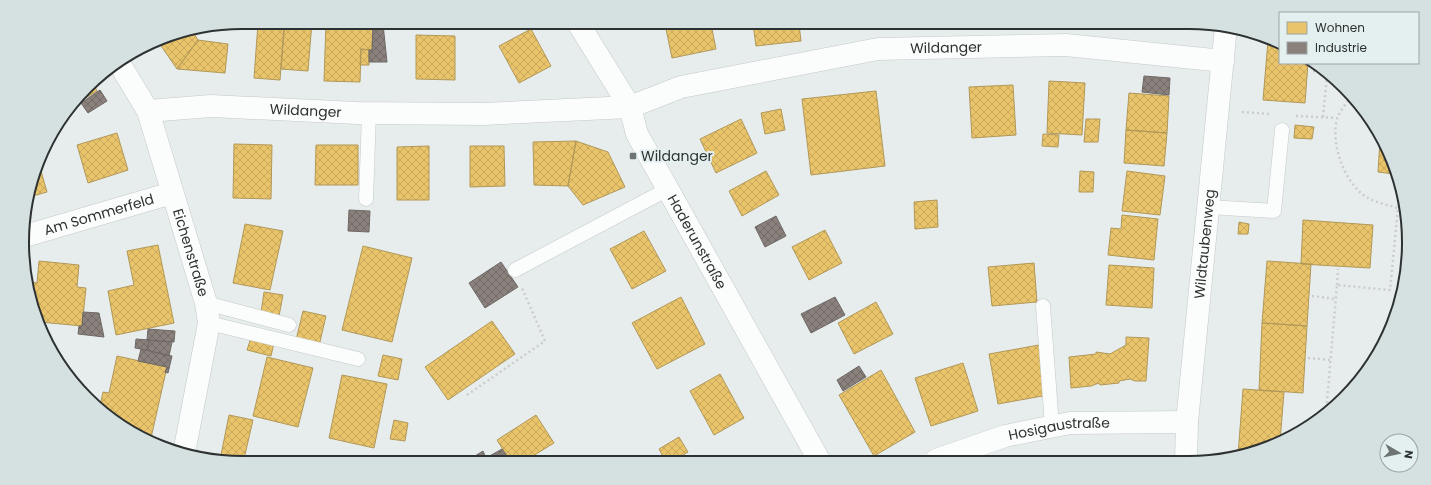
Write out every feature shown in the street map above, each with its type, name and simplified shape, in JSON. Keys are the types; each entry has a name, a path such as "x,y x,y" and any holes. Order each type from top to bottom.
{"street":[{"name":"Haderunstraße","path":"581,29 630,107 637,134 817,456"},
{"name":"Wildtaubenweg","path":"1186,456 1188,422 1225,32"},
{"name":"Wildanger","path":"148,112 210,106 369,113 484,114 630,107 681,87 878,50 1066,45 1223,61"},
{"name":"Eichenstraße","path":"121,67 148,112 207,313 185,448"},
{"name":"Am Sommerfeld","path":"29,235 172,193"},
{"name":"Hosigaustraße","path":"948,456 1005,436 1070,423 1188,422"}],"lane":[{"path":"366,199 369,113"},
{"path":"1209,207 1274,211 1282,130"},
{"path":"515,270 668,189"},
{"path":"1043,306 1052,426"},
{"path":"207,313 289,325"},
{"path":"207,313 358,359"}],"path":[{"path":"1324,117 1327,80"},
{"path":"1337,285 1390,290 1398,208 1368,198 1348,177 1338,155 1336,135 1337,118 1348,101"},
{"path":"1327,405 1338,269"},
{"path":"467,395 545,340 515,270"},
{"path":"1312,296 1336,299"},
{"path":"1308,358 1331,360"}],"building: Wohnen":[{"path":"258,29 284,29 280,80 254,78"},
{"path":"284,29 311,29 308,71 281,69"},
{"path":"326,29 373,29 372,50 361,49 360,82 324,81"},
{"path":"531,29 551,66 519,83 499,46"},
{"path":"666,29 712,29 716,49 672,58"},
{"path":"754,29 800,29 801,41 756,46"},
{"path":"194,34 198,40 177,69 161,45"},
{"path":"416,35 455,36 455,80 416,79"},
{"path":"198,40 228,44 225,73 177,69"},
{"path":"1268,44 1279,49 1279,64 1305,64 1308,66 1305,103 1263,100"},
{"path":"361,49 369,50 369,65 360,65"},
{"path":"1049,81 1085,83 1082,135 1047,133"},
{"path":"1013,85 1016,135 972,138 969,87"},
{"path":"96,88 97,91 86,98"},
{"path":"876,91 885,166 811,175 802,99"},
{"path":"1129,93 1169,96 1167,133 1126,130"},
{"path":"781,109 785,130 765,134 761,113"},
{"path":"741,119 757,153 716,173 700,139"},
{"path":"1086,119 1100,119 1098,142 1084,142"},
{"path":"1295,125 1314,127 1312,139 1294,138"},
{"path":"1126,130 1167,133 1164,166 1124,163"},
{"path":"117,133 128,170 88,183 77,145"},
{"path":"1043,134 1059,135 1058,147 1042,146"},
{"path":"576,141 568,186 534,185 533,142"},
{"path":"576,141 608,152 625,187 583,205 568,186"},
{"path":"234,144 272,145 271,199 233,198"},
{"path":"316,145 358,145 358,185 315,185"},
{"path":"429,146 429,200 397,200 397,147"},
{"path":"470,146 504,146 505,186 470,187"},
{"path":"1380,147 1391,174 1378,172"},
{"path":"41,171 47,192 34,196"},
{"path":"766,171 779,195 742,216 729,191"},
{"path":"1080,171 1094,172 1093,192 1079,192"},
{"path":"1127,171 1165,176 1160,215 1122,211"},
{"path":"937,200 938,227 915,229 914,202"},
{"path":"1122,215 1158,219 1154,260 1108,255 1111,228 1121,229"},
{"path":"1303,220 1373,225 1370,268 1301,264"},
{"path":"1239,222 1249,224 1248,234 1238,234"},
{"path":"245,224 283,231 270,290 233,283"},
{"path":"825,230 842,263 809,280 792,247"},
{"path":"644,231 666,271 632,289 610,249"},
{"path":"158,245 174,323 116,335 108,291 134,285 127,251"},
{"path":"363,246 412,258 392,342 342,330"},
{"path":"39,261 79,265 77,287 86,288 82,326 44,322 36,298 33,282 37,283"},
{"path":"1267,261 1311,264 1307,326 1262,323"},
{"path":"1034,263 1037,302 992,306 988,267"},
{"path":"1109,265 1154,268 1152,308 1106,305"},
{"path":"264,292 283,295 279,316 261,313"},
{"path":"681,297 705,344 657,369 632,323"},
{"path":"876,302 893,334 854,354 838,323"},
{"path":"303,311 326,316 319,346 296,340"},
{"path":"492,321 515,354 448,400 425,367"},
{"path":"1262,323 1307,326 1303,393 1259,390"},
{"path":"1126,337 1149,338 1146,381 1135,381 1130,379 1119,381 1119,383 1100,385 1099,383 1091,386 1071,388 1069,357 1096,354 1096,352 1110,354 1126,345"},
{"path":"251,338 274,343 271,356 247,350"},
{"path":"1039,345 1048,395 998,404 989,354"},
{"path":"383,355 402,359 398,380 378,376"},
{"path":"117,356 167,367 152,436 124,420 101,402 103,392 109,393"},
{"path":"267,357 313,368 298,427 253,416"},
{"path":"963,363 978,411 931,426 915,378"},
{"path":"881,370 915,432 874,456 839,395"},
{"path":"720,374 744,418 714,435 690,391"},
{"path":"342,375 387,384 374,448 329,438"},
{"path":"1243,389 1284,392 1281,435 1257,445 1238,450"},
{"path":"229,415 253,420 245,456 221,455"},
{"path":"536,415 554,443 533,456 507,456 497,440"},
{"path":"394,420 408,423 405,441 390,439"},
{"path":"679,437 688,452 682,456 663,456 659,449"}],"building: Industrie":[{"path":"373,29 384,29 387,62 369,62 369,50 372,50"},
{"path":"1144,76 1170,78 1169,95 1142,92"},
{"path":"100,90 107,101 88,113 81,103"},
{"path":"349,210 370,211 369,232 348,231"},
{"path":"776,216 786,236 765,247 755,227"},
{"path":"501,262 518,287 485,308 469,283"},
{"path":"835,297 845,315 811,333 801,314"},
{"path":"83,312 99,313 104,337 78,334 79,326 82,326"},
{"path":"148,329 175,331 174,342 147,340"},
{"path":"136,339 149,340 147,350 135,348"},
{"path":"149,340 172,342 169,356 147,350"},
{"path":"141,349 172,356 168,373 165,372 167,367 138,361"},
{"path":"859,366 866,377 843,391 837,380"},
{"path":"502,449 507,456 490,456"},
{"path":"483,451 485,456 475,456"}],"place":[{"name":"Wildanger","path":"633,156"}]}
